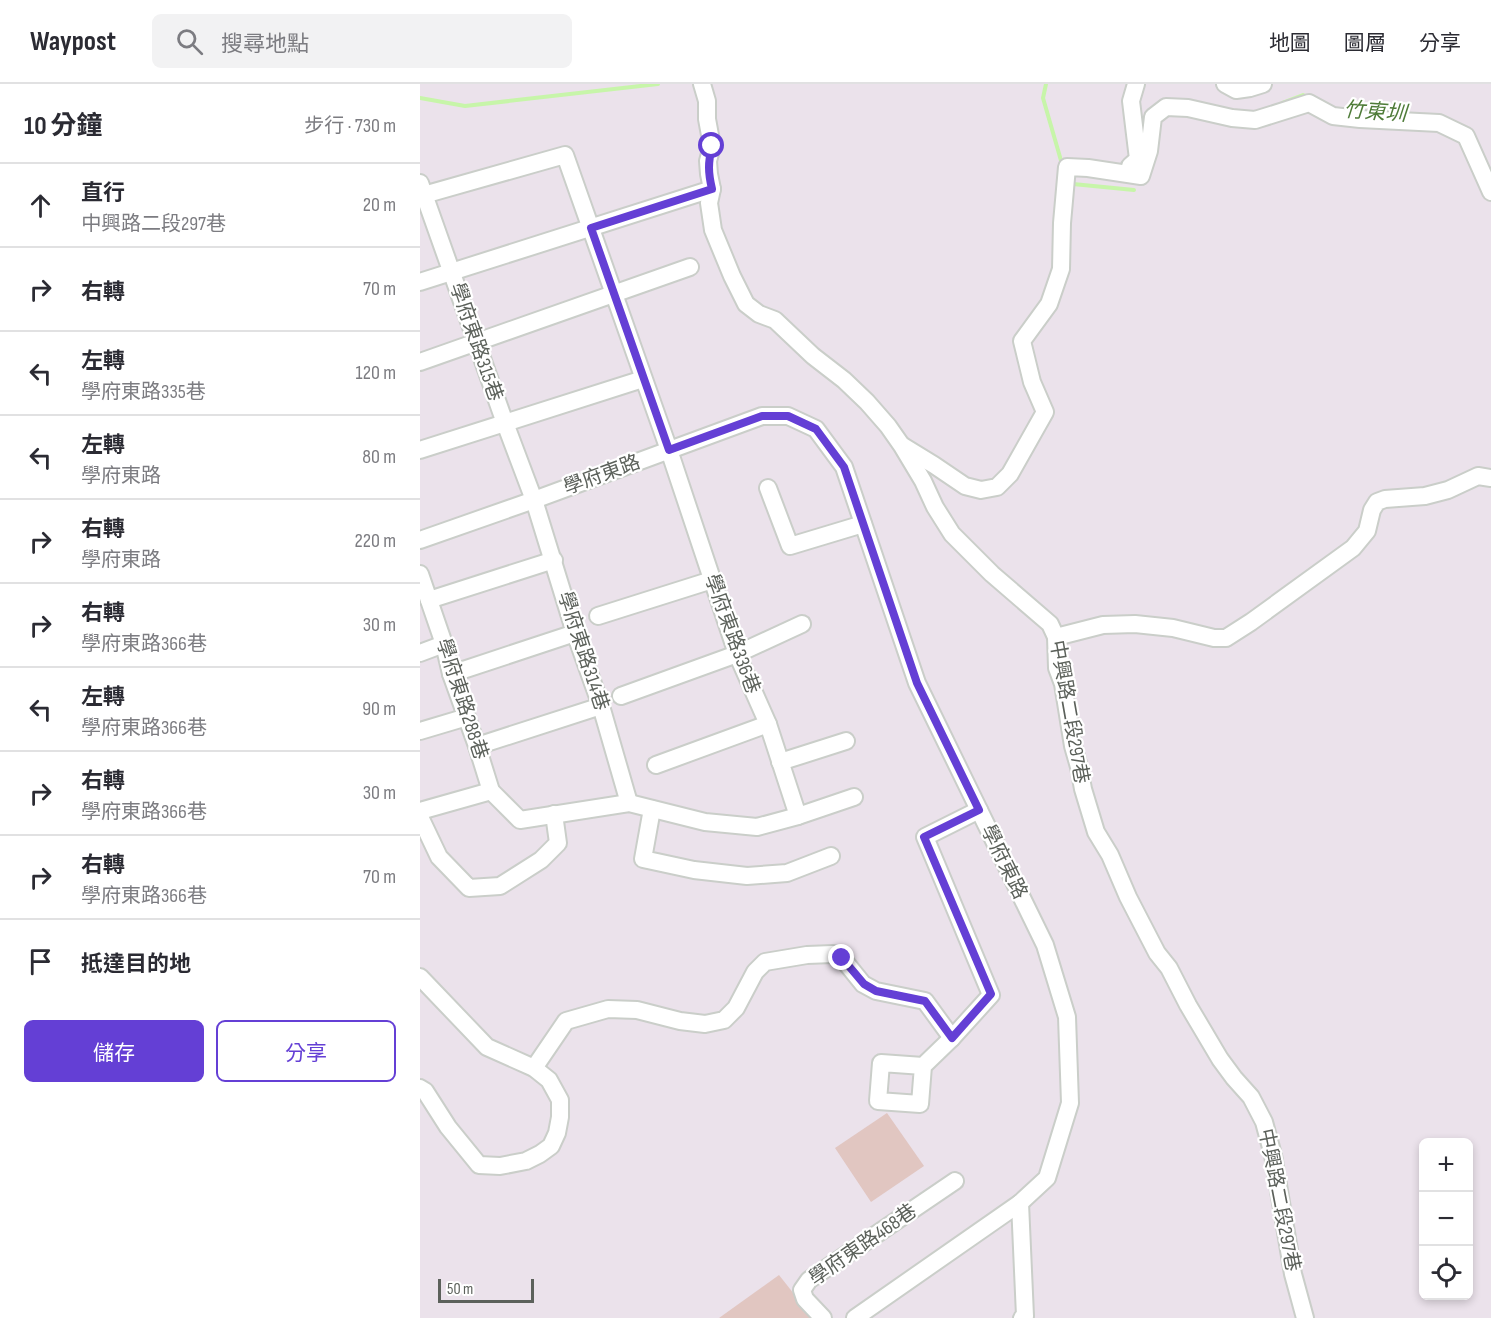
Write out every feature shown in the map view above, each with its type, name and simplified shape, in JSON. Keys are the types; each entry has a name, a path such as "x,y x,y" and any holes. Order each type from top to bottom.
{"street":[{"name":"中興路二段297巷","path":"702,84 707,101 707,119 712,146 708,161 712,189 709,203 713,230 746,304 759,314 775,320 867,402 902,446 952,534 992,574 1050,624 1056,637 1057,668 1063,684 1073,746 1096,832 1110,855 1128,897 1157,953 1169,968 1220,1059 1251,1097 1264,1122 1273,1155 1293,1274 1305,1318"},
{"path":"1122,173 1138,159 1131,101 1136,84"},
{"path":"1225,84 1236,90 1263,84"},
{"path":"902,446 965,486 981,490 997,487 1010,474 1044,412 1032,382 1022,341 1049,304 1061,269 1067,166 1141,176 1149,151 1153,117 1166,107 1188,108 1232,118 1255,120 1309,103 1333,116 1439,123 1466,136 1491,192"},
{"name":"學府東路336巷","path":"421,191 565,155 669,450 737,654 768,724 798,816"},
{"path":"420,282 712,189"},
{"name":"學府東路315巷","path":"421,191 534,500"},
{"path":"420,362 690,267"},
{"path":"420,450 643,379"},
{"name":"學府東路","path":"420,540 762,416 788,416 816,429 844,467 917,683 1045,945 1067,1017 1070,1103 1047,1178 1020,1203 855,1318"},
{"path":"1056,637 1103,626 1135,624 1173,628 1214,638 1226,638 1353,548 1367,531 1372,510 1377,502 1385,499 1425,496 1448,490 1478,476 1491,478"},
{"path":"768,488 790,546 863,524"},
{"name":"學府東路314巷","path":"534,500 601,706 629,803"},
{"path":"429,600 554,560"},
{"name":"學府東路288巷","path":"420,574 491,791"},
{"path":"598,616 712,580"},
{"path":"621,696 737,654 802,624"},
{"path":"451,674 576,633"},
{"path":"420,653 444,645"},
{"path":"477,746 601,706"},
{"path":"420,731 467,717"},
{"path":"656,765 768,724"},
{"path":"780,762 846,741"},
{"path":"420,811 491,791 520,820 629,803 705,822 757,827 854,797"},
{"path":"652,809 643,859 694,870 747,876 787,873 831,856"},
{"path":"923,1066 952,1038 991,994 924,837 979,810"},
{"path":"420,817 440,856 470,888 500,886 541,860 558,843 554,814"},
{"path":"534,1068 566,1021 608,1009 637,1010 680,1021 705,1024 724,1020 736,1008 755,972 765,962 807,955 833,954 842,958 864,984 876,991 925,1001 952,1038"},
{"path":"420,977 488,1047 534,1068 549,1080 560,1100 557,1133 551,1146 526,1161 500,1166 479,1165 448,1127 425,1091 420,1088"},
{"name":"學府東路468巷","path":"823,1318 805,1299 802,1290 809,1280 955,1181"},
{"path":"1020,1203 1025,1316 1022,1318"}],"shaded area":[{"path":"887,1113 924,1166 871,1202 835,1148"},
{"path":"779,1275 813,1318 719,1318"}],"waterway":[{"name":"竹東圳","path":"420,98 465,106 658,84"},
{"name":"竹東圳","path":"1046,84 1043,98 1062,164"},
{"name":"竹東圳","path":"1282,103 1303,95 1309,98"},
{"name":"竹東圳","path":"1073,184 1134,190"}],"route":[{"path":"712,146 708,161 712,189 591,228 669,450 762,416 788,416 816,429 844,467 917,683 979,810 924,837 991,994 952,1038 925,1001 876,991 864,984 842,958"}]}
